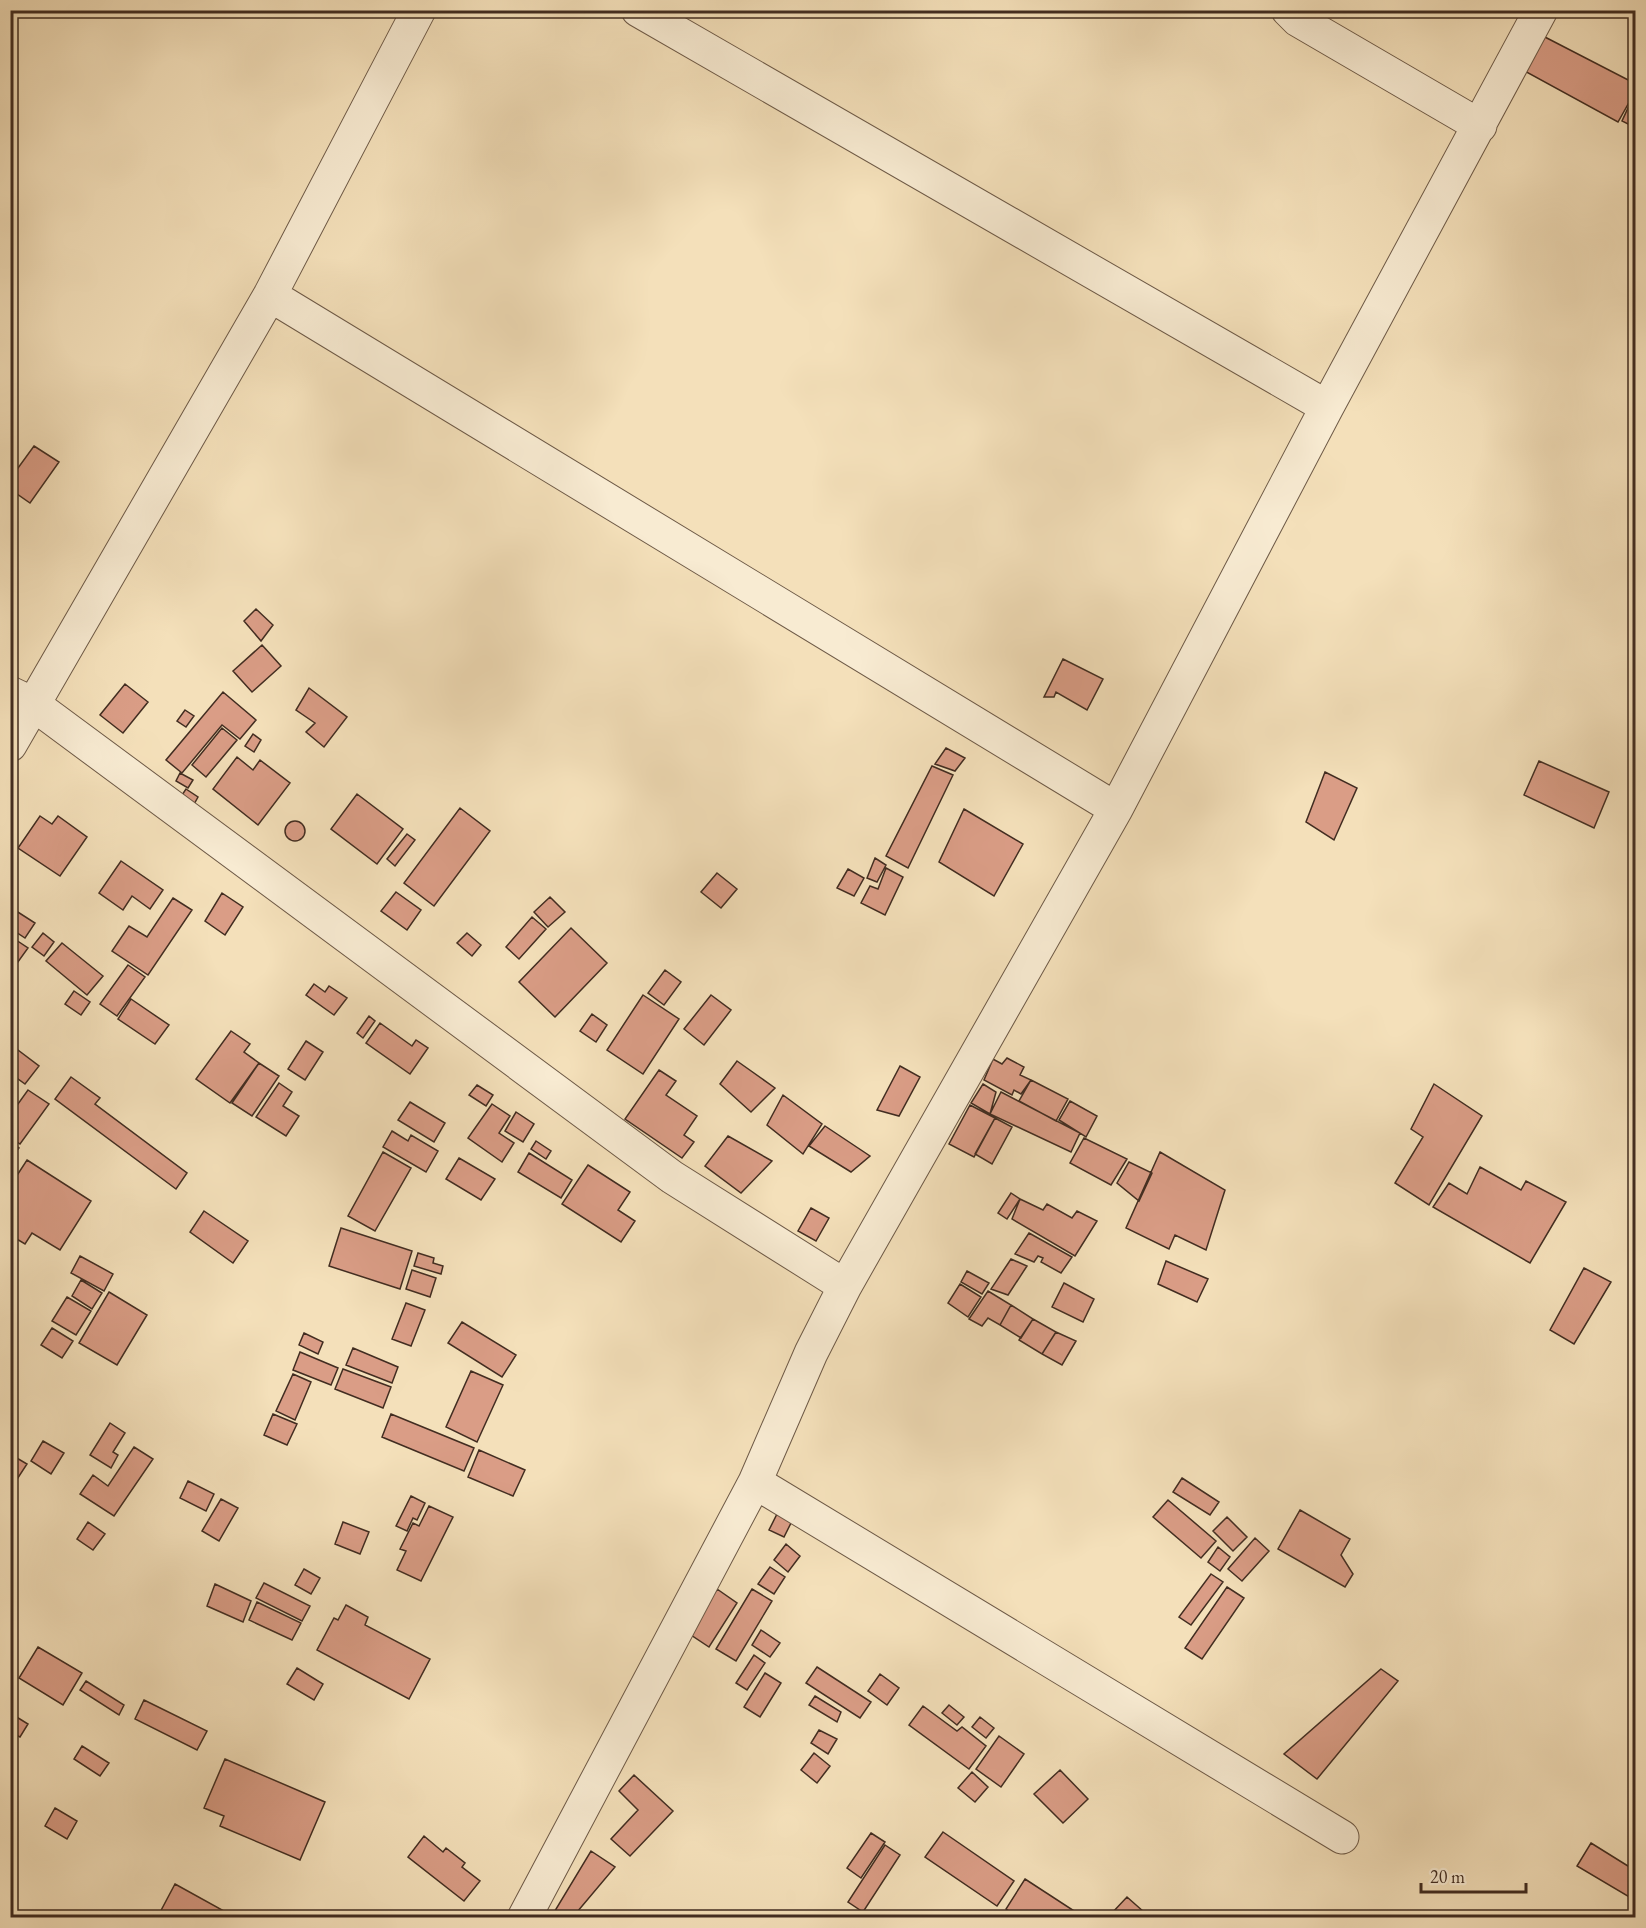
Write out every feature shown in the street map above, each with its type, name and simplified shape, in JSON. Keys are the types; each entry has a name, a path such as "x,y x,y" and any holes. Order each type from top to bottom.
{"street":[{"path":"10,745 22,698 270,295 419,10"},
{"path":"638,10 1327,406"},
{"path":"1288,10 1298,20 1480,126"},
{"path":"524,1917 755,1482 811,1353 845,1286 1116,809 1327,406 1541,10"},
{"path":"270,295 1116,809"},
{"path":"22,698 672,1177 845,1286"},
{"path":"755,1482 1342,1837"}],"building":[{"path":"1541,35 1636,84 1636,90 1618,122 1521,69"},
{"path":"1628,108 1636,111 1636,128 1622,121"},
{"path":"34,446 59,462 30,503 10,489 10,479"},
{"path":"256,609 273,625 261,641 244,621"},
{"path":"262,645 281,666 252,692 233,671"},
{"path":"1063,659 1103,679 1087,710 1056,692 1054,697 1044,697"},
{"path":"125,684 148,702 123,733 100,715"},
{"path":"309,688 347,717 324,747 306,732 315,723 296,710"},
{"path":"223,692 256,720 240,739 222,725 182,773 166,760"},
{"path":"185,710 194,716 186,727 177,721"},
{"path":"222,728 237,740 206,777 192,765"},
{"path":"253,734 261,740 254,752 245,746"},
{"path":"946,748 965,758 955,771 935,764"},
{"path":"237,757 253,770 260,760 290,783 258,825 213,789"},
{"path":"1539,761 1609,792 1594,828 1524,795"},
{"path":"932,766 953,775 908,868 886,856"},
{"path":"1325,772 1357,788 1334,840 1306,822"},
{"path":"180,773 193,780 188,788 176,781"},
{"path":"186,789 198,797 193,806 180,798"},
{"path":"357,794 403,829 377,864 331,829"},
{"path":"460,808 490,831 434,906 404,883"},
{"path":"964,809 1023,844 994,896 939,862"},
{"path":"40,816 52,824 58,816 87,837 60,876 18,848"},
{"path":"295,821 302,824 305,831 302,838 295,841 288,838 285,831 288,824"},
{"path":"407,834 415,840 395,866 387,859"},
{"path":"875,858 886,865 877,882 867,878"},
{"path":"121,861 163,890 150,909 132,896 123,910 99,893"},
{"path":"886,868 903,877 885,915 861,903 870,886 878,889"},
{"path":"848,869 864,878 854,896 837,888"},
{"path":"717,873 737,889 721,908 701,892"},
{"path":"396,892 421,910 407,930 381,911"},
{"path":"222,893 243,907 225,935 205,921"},
{"path":"550,897 565,912 548,927 534,912"},
{"path":"173,898 192,910 148,975 112,951 129,926 147,937"},
{"path":"10,907 35,923 25,938 10,928"},
{"path":"532,917 546,929 519,959 506,947"},
{"path":"571,928 607,963 555,1017 519,982"},
{"path":"43,933 54,942 44,956 32,947"},
{"path":"467,933 481,945 472,956 457,943"},
{"path":"10,936 28,948 10,973"},
{"path":"62,943 103,976 87,995 46,961"},
{"path":"128,965 145,977 117,1016 100,1004"},
{"path":"665,970 681,982 664,1005 648,993"},
{"path":"314,984 325,992 329,986 347,998 334,1015 306,995"},
{"path":"74,991 90,1002 81,1015 65,1004"},
{"path":"643,995 679,1019 643,1074 607,1050"},
{"path":"711,995 731,1010 704,1045 684,1029"},
{"path":"131,999 169,1025 155,1044 118,1019"},
{"path":"592,1014 607,1025 596,1042 580,1031"},
{"path":"369,1016 375,1021 363,1038 357,1033"},
{"path":"380,1023 412,1046 416,1040 428,1048 410,1074 366,1043"},
{"path":"231,1031 250,1044 244,1052 259,1063 230,1103 196,1079"},
{"path":"306,1041 323,1052 305,1080 288,1069"},
{"path":"10,1044 39,1066 25,1084 10,1073"},
{"path":"1007,1058 1024,1067 1020,1075 1031,1080 1021,1094 1014,1090 1012,1095 984,1080 993,1059 1002,1064"},
{"path":"737,1061 775,1088 751,1112 720,1084"},
{"path":"259,1063 279,1076 252,1116 232,1103"},
{"path":"900,1066 920,1077 899,1116 877,1110"},
{"path":"659,1070 676,1081 666,1095 697,1116 684,1135 694,1142 682,1158 625,1119"},
{"path":"71,1077 100,1098 95,1104 187,1173 176,1189 55,1099"},
{"path":"1031,1080 1068,1099 1056,1121 1019,1101"},
{"path":"279,1083 292,1092 283,1106 299,1116 286,1136 256,1117"},
{"path":"983,1084 996,1092 990,1114 971,1103"},
{"path":"1434,1084 1482,1116 1429,1205 1395,1183 1423,1137 1411,1129"},
{"path":"477,1085 493,1095 486,1106 469,1095"},
{"path":"28,1090 49,1104 20,1144 10,1137 10,1115"},
{"path":"1001,1092 1080,1133 1071,1152 990,1114"},
{"path":"783,1095 822,1124 803,1154 767,1125"},
{"path":"1070,1101 1097,1116 1086,1137 1059,1120"},
{"path":"410,1102 445,1123 434,1142 398,1120"},
{"path":"492,1104 510,1116 499,1133 514,1143 502,1162 468,1138"},
{"path":"970,1105 995,1118 974,1157 949,1144"},
{"path":"516,1112 534,1124 523,1142 505,1131"},
{"path":"995,1118 1012,1127 992,1164 975,1154"},
{"path":"825,1126 870,1156 851,1172 809,1146"},
{"path":"392,1131 408,1141 411,1135 438,1151 426,1172 383,1147"},
{"path":"728,1136 772,1161 741,1193 705,1166"},
{"path":"1084,1138 1127,1159 1111,1185 1070,1163"},
{"path":"536,1141 551,1151 546,1159 531,1149"},
{"path":"10,1142 19,1148 10,1159"},
{"path":"383,1152 411,1168 375,1231 348,1216"},
{"path":"1160,1152 1225,1190 1206,1250 1175,1235 1169,1249 1126,1228"},
{"path":"529,1153 572,1180 561,1198 518,1172"},
{"path":"459,1158 495,1179 481,1200 446,1179"},
{"path":"27,1160 91,1201 60,1250 32,1233 25,1244 10,1235 10,1186"},
{"path":"1129,1162 1152,1173 1139,1201 1117,1183"},
{"path":"588,1165 630,1192 618,1210 635,1221 621,1242 562,1204"},
{"path":"1480,1167 1521,1190 1526,1181 1566,1202 1530,1263 1433,1207 1449,1183 1467,1194"},
{"path":"1011,1193 1020,1199 1007,1219 998,1213"},
{"path":"1020,1199 1043,1210 1047,1204 1072,1218 1077,1211 1097,1221 1075,1256 1012,1219"},
{"path":"811,1208 829,1218 816,1241 798,1231"},
{"path":"204,1211 248,1241 233,1263 190,1232"},
{"path":"341,1228 412,1251 400,1289 329,1266"},
{"path":"1029,1233 1072,1257 1061,1273 1041,1262 1043,1258 1038,1256 1034,1262 1015,1254"},
{"path":"418,1253 434,1258 433,1263 443,1266 441,1274 414,1266"},
{"path":"80,1256 113,1274 104,1291 71,1273"},
{"path":"1011,1259 1027,1266 1008,1295 991,1289"},
{"path":"1166,1261 1208,1279 1197,1302 1158,1284"},
{"path":"1584,1268 1611,1282 1574,1344 1550,1330"},
{"path":"412,1270 436,1278 430,1297 406,1289"},
{"path":"967,1271 989,1283 982,1294 961,1282"},
{"path":"81,1280 102,1293 92,1309 72,1296"},
{"path":"1064,1283 1094,1299 1083,1322 1052,1307"},
{"path":"960,1284 981,1297 968,1317 948,1303"},
{"path":"988,1291 1011,1305 1000,1325 988,1318 982,1326 969,1319"},
{"path":"109,1292 147,1315 117,1365 79,1343"},
{"path":"67,1297 91,1311 76,1335 52,1321"},
{"path":"406,1303 425,1310 411,1346 392,1339"},
{"path":"1011,1305 1033,1319 1021,1338 1000,1325"},
{"path":"1033,1319 1056,1332 1042,1354 1019,1340"},
{"path":"462,1322 516,1355 502,1377 448,1343"},
{"path":"52,1328 73,1341 62,1358 41,1345"},
{"path":"1056,1332 1076,1341 1062,1365 1042,1354"},
{"path":"304,1333 323,1342 318,1354 299,1345"},
{"path":"353,1348 398,1367 392,1383 346,1365"},
{"path":"300,1352 338,1368 331,1385 293,1370"},
{"path":"343,1369 391,1387 383,1408 335,1389"},
{"path":"471,1371 503,1385 477,1442 446,1427"},
{"path":"293,1374 311,1382 295,1420 276,1411"},
{"path":"273,1414 297,1424 287,1445 264,1435"},
{"path":"391,1414 474,1448 464,1471 382,1437"},
{"path":"110,1423 125,1433 113,1452 118,1455 111,1468 90,1455"},
{"path":"43,1441 64,1453 51,1474 31,1461"},
{"path":"134,1447 153,1459 114,1516 80,1494 93,1475 108,1486"},
{"path":"479,1450 525,1470 513,1496 468,1477"},
{"path":"10,1454 27,1464 10,1490"},
{"path":"1182,1478 1219,1502 1210,1515 1173,1492"},
{"path":"188,1481 214,1494 206,1511 180,1498"},
{"path":"411,1496 425,1503 417,1520 413,1518 407,1531 396,1526"},
{"path":"221,1499 238,1508 219,1541 202,1531"},
{"path":"1168,1500 1216,1541 1201,1558 1153,1517"},
{"path":"429,1506 453,1517 421,1581 397,1570 406,1551 400,1549 413,1523 419,1526"},
{"path":"1300,1510 1350,1539 1341,1555 1353,1574 1345,1587 1278,1549"},
{"path":"777,1514 792,1521 784,1537 769,1530"},
{"path":"1227,1517 1247,1537 1233,1551 1213,1531"},
{"path":"88,1522 105,1534 93,1550 77,1539"},
{"path":"343,1522 369,1532 360,1554 335,1544"},
{"path":"1255,1538 1269,1551 1242,1581 1228,1569"},
{"path":"786,1544 800,1556 788,1572 774,1560"},
{"path":"1218,1547 1230,1557 1220,1571 1208,1562"},
{"path":"770,1567 785,1577 774,1594 758,1584"},
{"path":"304,1569 320,1578 311,1594 295,1585"},
{"path":"1211,1574 1223,1582 1191,1625 1179,1617"},
{"path":"264,1583 310,1606 302,1621 256,1598"},
{"path":"215,1584 251,1601 243,1622 207,1606"},
{"path":"1227,1587 1244,1598 1202,1659 1185,1648"},
{"path":"717,1589 737,1603 709,1647 688,1633"},
{"path":"752,1589 772,1601 736,1661 716,1649"},
{"path":"257,1602 301,1623 292,1640 249,1620"},
{"path":"346,1605 368,1617 365,1625 430,1659 409,1699 317,1650 334,1618 338,1620"},
{"path":"761,1630 780,1643 770,1657 752,1645"},
{"path":"38,1647 82,1673 63,1705 19,1678"},
{"path":"754,1655 765,1663 747,1690 736,1683"},
{"path":"817,1667 871,1702 860,1718 806,1683"},
{"path":"297,1668 323,1684 314,1700 287,1684"},
{"path":"1381,1669 1398,1681 1317,1779 1284,1754"},
{"path":"765,1673 781,1683 760,1717 744,1707"},
{"path":"880,1674 899,1688 887,1705 868,1691"},
{"path":"86,1681 124,1705 119,1715 80,1690"},
{"path":"815,1696 841,1712 837,1722 809,1705"},
{"path":"144,1700 207,1731 197,1750 135,1719"},
{"path":"949,1705 964,1717 957,1725 942,1713"},
{"path":"923,1706 957,1731 962,1727 986,1746 969,1769 909,1725"},
{"path":"15,1716 28,1724 20,1737 10,1732 10,1723"},
{"path":"980,1717 994,1728 986,1738 972,1727"},
{"path":"819,1730 837,1739 828,1754 811,1743"},
{"path":"999,1736 1024,1754 1001,1787 976,1769"},
{"path":"82,1746 109,1763 100,1776 74,1759"},
{"path":"814,1753 830,1766 817,1783 801,1770"},
{"path":"225,1759 325,1802 300,1860 220,1826 224,1816 204,1808"},
{"path":"1060,1770 1088,1799 1063,1823 1034,1794"},
{"path":"972,1772 988,1787 975,1802 958,1788"},
{"path":"634,1775 673,1811 630,1856 611,1839 638,1810 619,1791"},
{"path":"55,1808 77,1821 67,1839 45,1826"},
{"path":"943,1832 1014,1881 997,1906 925,1857"},
{"path":"871,1833 885,1842 861,1878 847,1868"},
{"path":"424,1836 443,1852 446,1848 465,1863 462,1867 480,1881 464,1901 408,1857"},
{"path":"1591,1843 1636,1871 1636,1901 1577,1866"},
{"path":"885,1845 900,1855 863,1912 848,1902"},
{"path":"591,1851 615,1867 572,1918 555,1918 553,1914"},
{"path":"1025,1879 1085,1918 1019,1918 1006,1909"},
{"path":"175,1884 224,1911 221,1918 157,1918"},
{"path":"1127,1897 1144,1912 1139,1918 1115,1918 1111,1914"}]}
